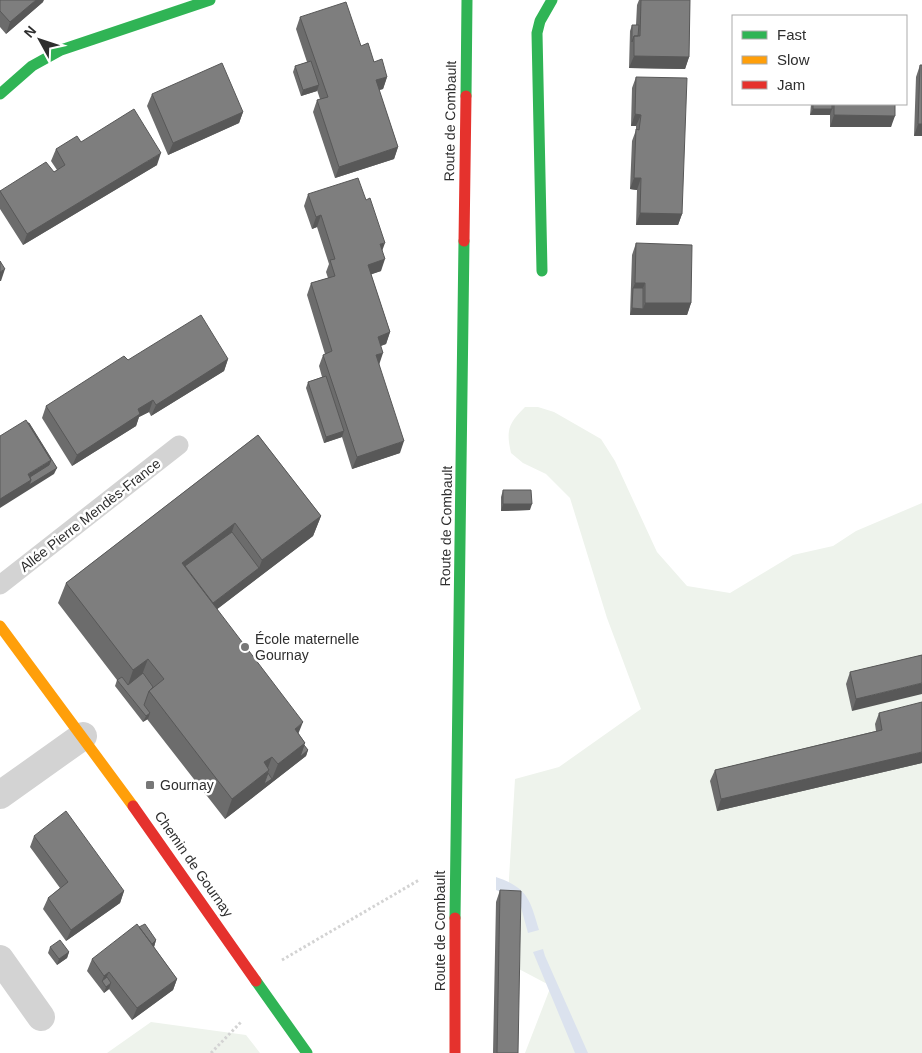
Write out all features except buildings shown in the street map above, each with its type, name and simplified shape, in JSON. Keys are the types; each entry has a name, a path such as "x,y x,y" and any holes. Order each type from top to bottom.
{"street":[{"path":"0,94 32,66 61,50 210,0"},
{"name":"Route de Combault","path":"455,1053 455,872 467,0"},
{"path":"542,271 537,33 540,21 552,0"},
{"name":"Chemin de Gournay","path":"0,626 83,736 308,1052"},
{"path":"0,794 83,736"},
{"path":"0,959 41,1017"}],"lane":[{"name":"Allée Pierre Mendès-France","path":"0,585 179,445"}],"path":[{"path":"254,976 422,879 455,872"},
{"path":"212,1053 247,1015 269,998"}],"shaded area":[{"path":"525,407 538,407 554,412 601,439 615,461 657,552 687,586 730,593 793,555 833,546 856,531 922,503 922,1053 525,1053 551,986 504,961 515,779 559,767 641,709 607,618 570,498 546,474 523,463 511,453 510,428 515,418"},
{"path":"496,877 515,886 526,896 539,930 528,933 519,900 496,890"},
{"path":"543,949 588,1053 575,1053 533,952"},
{"path":"151,1022 246,1035 260,1053 107,1053"}],"traffic: fast":[{"path":"0,94 32,66 61,50 210,0"},
{"path":"466,96 467,0"},
{"path":"542,271 537,33 540,21 552,0"},
{"path":"455,918 464,241"},
{"path":"256,981 307,1053"}],"traffic: slow":[{"path":"0,626 133,806"}],"traffic: jam":[{"path":"464,241 466,96"},
{"path":"133,806 256,981"},
{"path":"455,918 455,1053"}],"place":[{"name":"École maternelle Gournay","path":"245,647"},
{"name":"Gournay","path":"150,785"}]}
